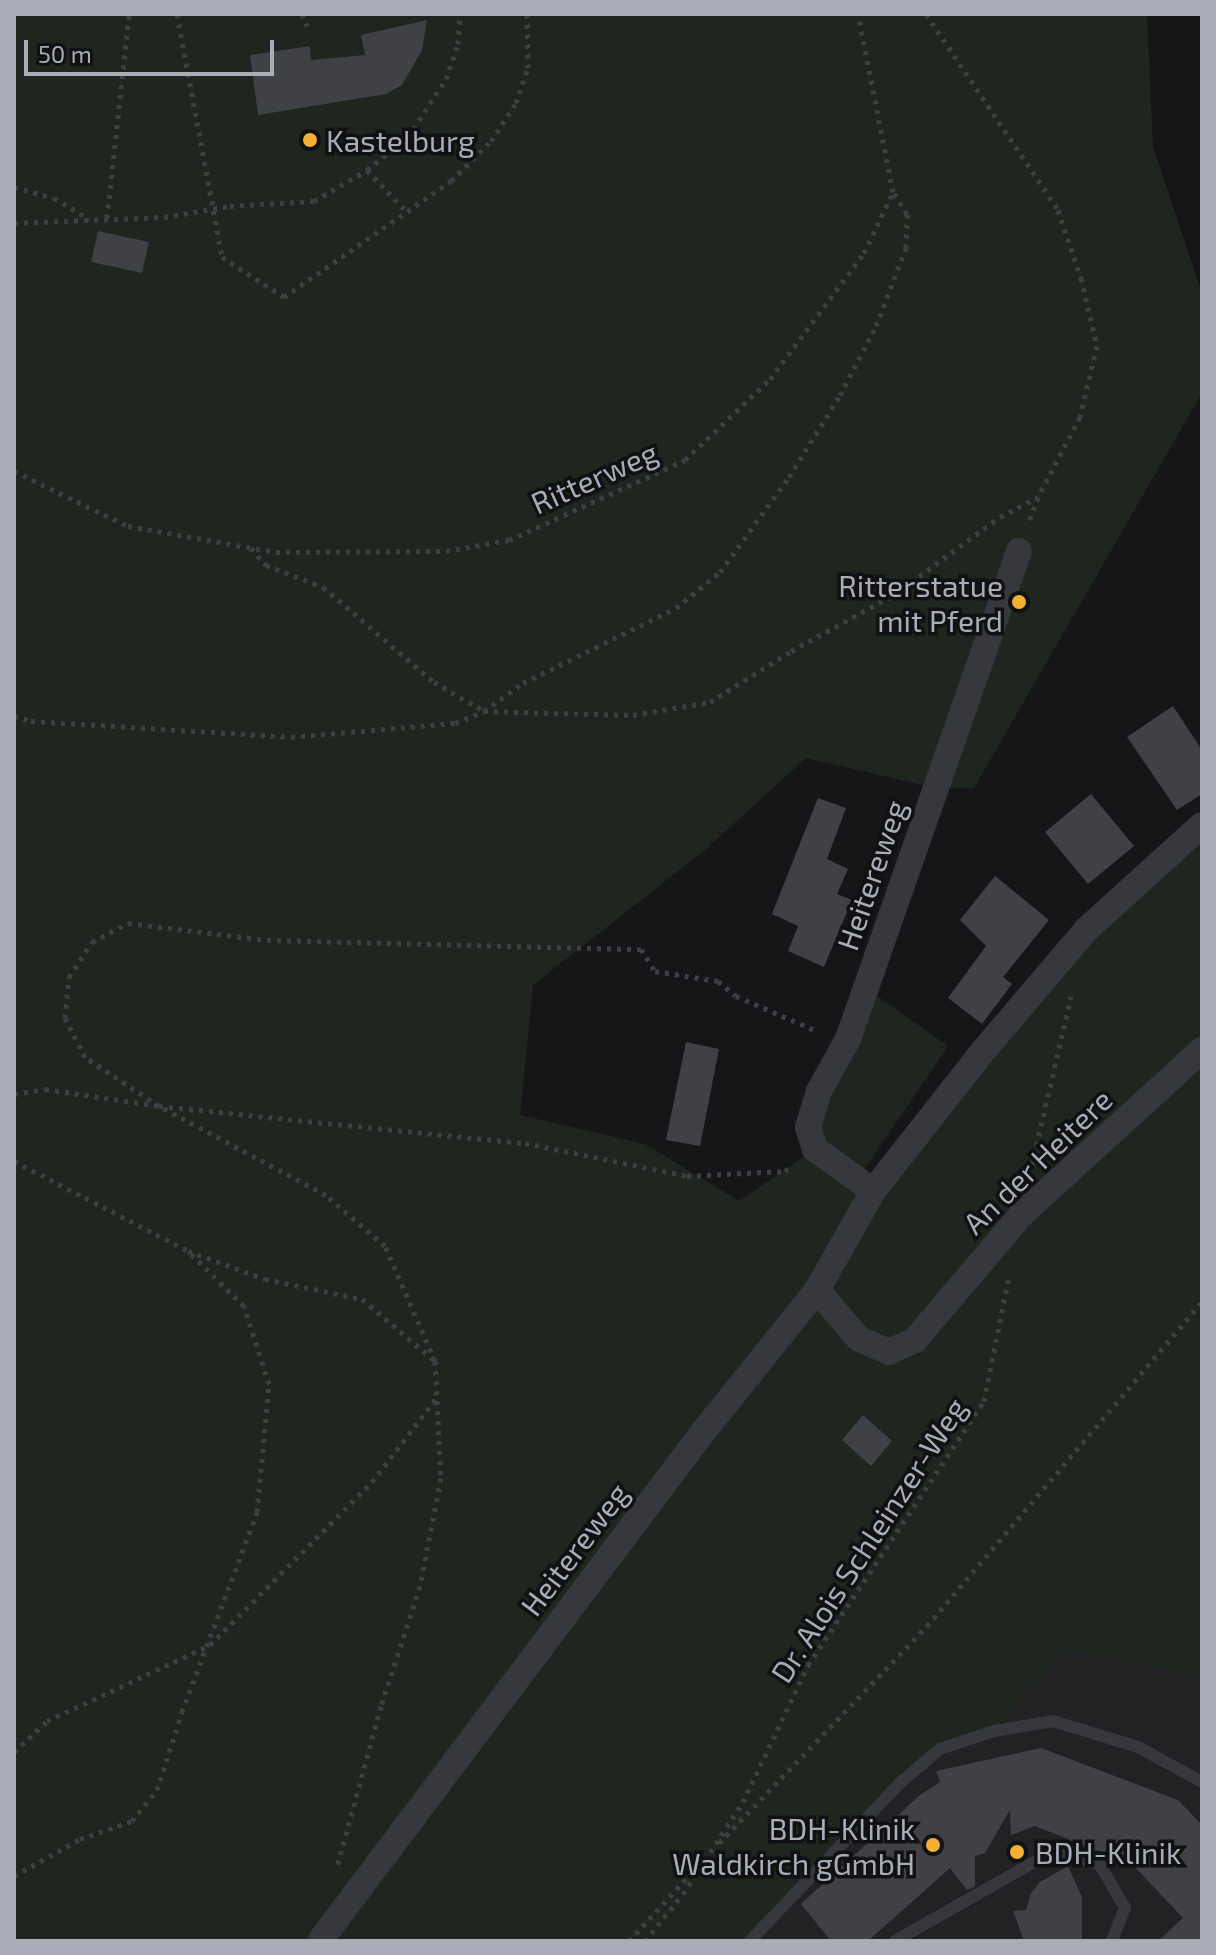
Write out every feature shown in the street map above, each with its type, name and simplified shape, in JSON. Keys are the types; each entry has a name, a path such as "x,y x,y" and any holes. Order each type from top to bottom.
{"street":[{"name":"Heitereweg","path":"815,1149 808,1127 819,1091 848,1039 1019,551"},
{"name":"Heitereweg","path":"320,1941 703,1432 817,1290 873,1191 984,1050 1086,930 1202,825"},
{"name":"An der Heitere","path":"817,1290 859,1339 889,1352 915,1340 1021,1215 1202,1050"},
{"path":"815,1149 873,1191"}],"lane":[{"path":"750,1941 902,1781 940,1749 994,1731 1053,1721 1138,1747 1202,1782"},
{"path":"895,1941 1050,1853 1064,1856"},
{"path":"1084,1860 1100,1865 1125,1908 1112,1941"}],"path":[{"path":"107,218 129,14"},
{"path":"177,14 222,257 284,297 451,181 491,141 516,103 528,68 527,14"},
{"path":"302,14 307,26"},
{"path":"14,223 164,217 230,206 314,201 367,170 408,137 446,79 458,44 460,14"},
{"path":"14,716 31,721 291,737 455,723 484,711 523,683 676,608 720,572 789,477 840,395 876,326 906,248 907,214 893,192 858,14"},
{"path":"926,14 1058,210 1081,278 1097,346 1080,417 1038,497 1019,551"},
{"path":"367,170 407,212"},
{"path":"14,187 54,198 90,220"},
{"name":"Ritterweg","path":"14,471 128,526 276,552 446,551 509,540 685,460 770,379 864,253 893,192"},
{"path":"250,547 266,565 323,587 434,682 484,711 633,715 710,702 791,651 895,594 1000,517 1038,497"},
{"path":"332,1882 381,1706 420,1586 441,1478 435,1361 385,1246 326,1195 159,1106 85,1057 65,1018 69,977 92,942 128,923 267,940 641,949 655,971 718,981 736,996 813,1031 848,1039"},
{"path":"1021,1215 1072,990"},
{"path":"14,1094 45,1089 159,1106 525,1143 687,1176 785,1171 815,1149"},
{"path":"14,1161 188,1251 265,1279 362,1299 435,1361"},
{"path":"14,1876 80,1839 132,1821 157,1790 182,1712 210,1645 257,1512 269,1384 244,1306 188,1251"},
{"name":"Dr. Alois Schleinzer-Weg","path":"645,1941 711,1852 743,1802 808,1665 984,1401 1011,1268"},
{"path":"629,1941 927,1626 1202,1302"},
{"path":"14,1752 47,1721 210,1645 372,1482 439,1395"}],"shaded area":[{"path":"14,14 1147,14 1153,146 1202,293 1202,393 974,788 935,788 806,758 705,850 533,985 520,1115 645,1144 739,1201 815,1149 873,1191 984,1050 1202,825 1202,1677 1064,1649 994,1731 941,1749 750,1941 14,1941"},
{"path":"877,996 948,1046 862,1173 823,1144 816,1123 828,1091"},
{"name":"BDH-Klinik","path":"1064,1649 1202,1677 1202,1941 750,1941 940,1749 994,1731"}],"building":[{"path":"427,20 422,50 402,85 386,94 258,115 250,55 310,46 311,60 365,55 361,35"},
{"path":"98,231 149,242 142,273 91,262"},
{"path":"1173,706 1202,750 1202,794 1177,810 1127,737"},
{"path":"1091,794 1134,846 1088,884 1045,832"},
{"path":"818,798 846,808 827,859 848,869 837,894 852,900 824,967 788,951 798,926 772,914"},
{"path":"995,876 1049,920 1003,977 1012,984 982,1024 948,998 986,946 960,920"},
{"path":"686,1042 719,1049 700,1146 666,1140"},
{"path":"863,1415 892,1441 871,1466 842,1440"},
{"name":"BDH-Klinik Waldkirch gGmbH","path":"1041,1748 1178,1800 1202,1825 1202,1941 1158,1941 1183,1918 1132,1864 1035,1826 1011,1835 1010,1810 985,1853 975,1856 975,1886 967,1890 950,1868 868,1941 831,1941 801,1904 920,1795 940,1782 936,1771"},
{"path":"1068,1866 1082,1897 1082,1941 1024,1941 1013,1911 1026,1910 1031,1893 1040,1882"}],"place":[{"name":"Kastelburg","path":"310,140"},
{"name":"Ritterstatue mit Pferd","path":"1019,602"},
{"name":"BDH-Klinik Waldkirch gGmbH","path":"933,1845"},
{"name":"BDH-Klinik","path":"1017,1852"}]}
